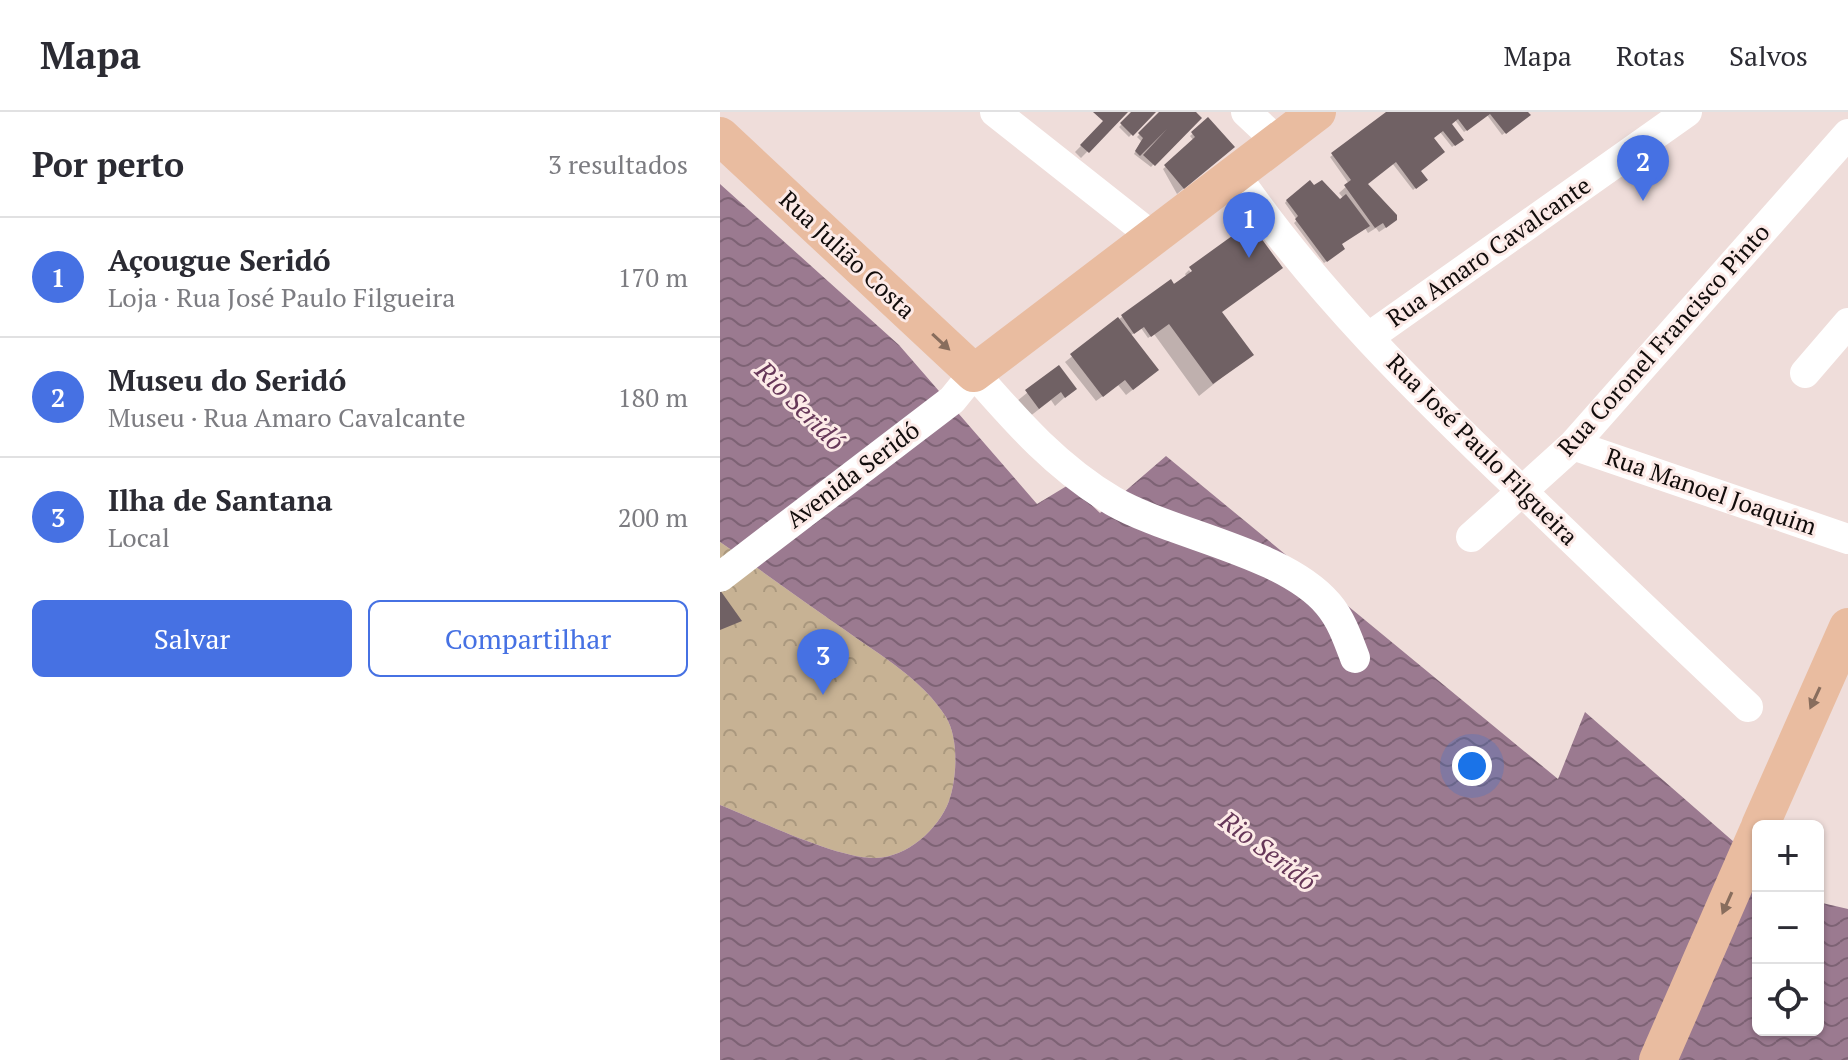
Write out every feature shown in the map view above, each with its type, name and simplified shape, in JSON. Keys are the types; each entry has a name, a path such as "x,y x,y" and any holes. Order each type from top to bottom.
{"main road":[{"name":"Avenida Seridó","path":"955,387 1147,233 1235,174 1317,112"},
{"name":"Rua Julião Costa","path":"720,136 955,387"},
{"path":"1763,820 1848,627"},
{"path":"1658,1060 1752,844"}],"street":[{"path":"995,112 1147,233"},
{"path":"1246,112 1278,142"},
{"name":"Rua Amaro Cavalcante","path":"1369,337 1687,112"},
{"name":"Rua Coronel Francisco Pinto","path":"1471,537 1573,445 1845,143"},
{"name":"Rua José Paulo Filgueira","path":"1235,174 1259,209 1369,337 1454,428 1748,707"},
{"path":"1805,373 1848,323"},
{"path":"955,387 1028,435 1096,490 1136,512 1261,561 1314,590 1343,625 1355,658"},
{"name":"Avenida Seridó","path":"722,566 955,387"},
{"name":"Rua Manoel Joaquim","path":"1573,445 1848,539"}],"green space":[{"path":"720,542 900,669 925,691 946,717 955,747 952,792 937,822 910,847 888,856 860,857 820,846 720,805"}],"water":[{"name":"Rio Seridó","path":"720,184 899,345 1037,504 1070,484 1100,513 1166,456 1558,779 1585,712 1752,858 1752,1036 1824,1036 1824,903 1848,909 1848,1060 720,1060 720,805 798,838 841,852 860,857 888,856 920,840 944,812 952,792 955,759 950,726 925,691 886,659 720,542"}],"building":[{"path":"1093,112 1128,112 1089,153 1080,145 1103,121"},
{"path":"1131,112 1156,112 1133,136 1120,123"},
{"path":"1159,112 1196,112 1202,118 1155,166 1143,155 1167,129 1140,156 1135,151 1143,138 1138,133"},
{"path":"1386,112 1528,112 1531,115 1506,134 1490,114 1467,131 1458,119 1452,124 1464,140 1455,146 1443,131 1434,138 1445,152 1421,171 1428,180 1416,189 1396,162 1368,184 1397,215 1397,220 1386,228 1383,223 1375,228 1344,185 1351,180 1331,153"},
{"path":"1208,117 1235,147 1184,189 1164,165 1195,137 1191,132"},
{"path":"1310,180 1314,185 1322,180 1340,199 1346,194 1370,226 1342,244 1345,249 1327,262 1295,219 1298,216 1286,200"},
{"path":"1250,223 1283,268 1222,312 1254,355 1213,384 1169,324 1151,337 1144,327 1134,334 1121,315 1171,279 1174,284 1192,271 1189,267"},
{"path":"1118,317 1159,370 1133,390 1125,380 1103,397 1070,354"},
{"path":"1059,365 1077,389 1065,398 1061,392 1039,409 1025,390"},
{"path":"720,590 742,621 720,630"}],"place":[{"name":"Museu do Seridó","path":"1643,201"},
{"name":"Açougue Seridó","path":"1249,258"},
{"name":"Ilha de Santana","path":"823,695"}]}
